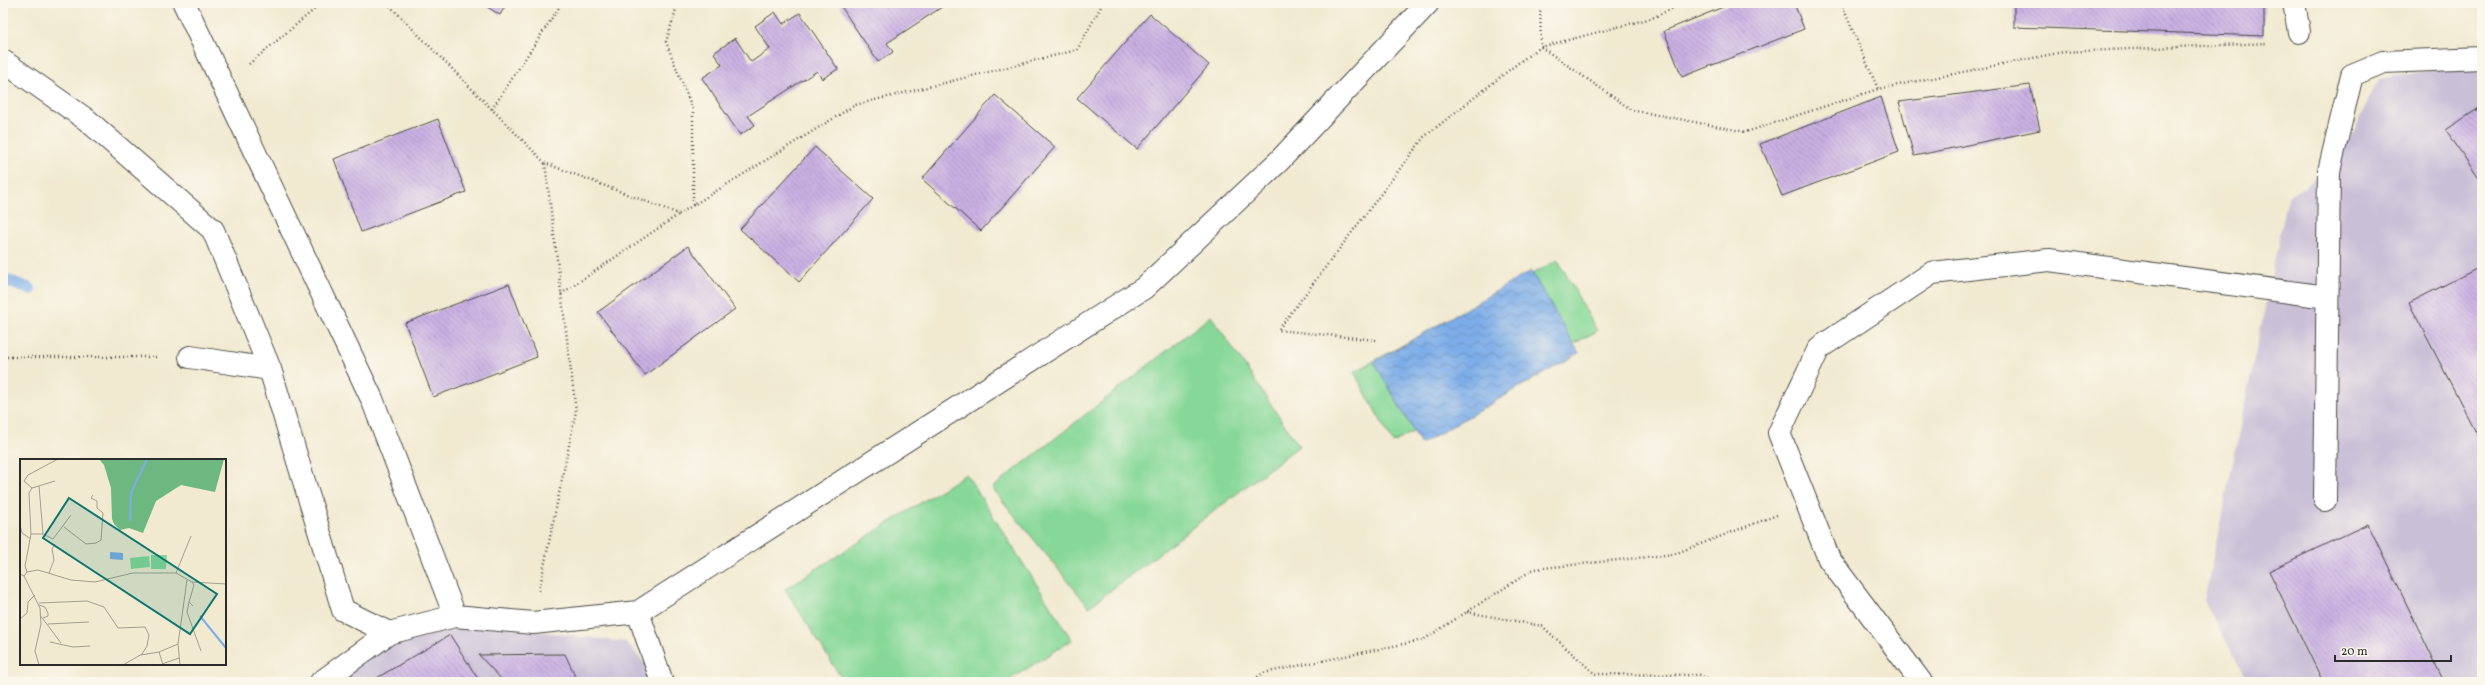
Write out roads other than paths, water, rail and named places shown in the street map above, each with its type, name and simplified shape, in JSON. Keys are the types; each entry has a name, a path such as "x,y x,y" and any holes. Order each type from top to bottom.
{"street":[{"path":"184,3 372,399 455,616"},
{"path":"321,682 389,633 455,616 532,623 638,612 1144,288 1279,161 1428,3"},
{"path":"2294,3 2299,32"},
{"path":"2325,500 2329,171 2352,75 2383,62 2482,58"},
{"path":"3,61 88,120 213,230 270,369 343,610 389,633"},
{"path":"1921,682 1829,559 1780,434 1819,348 1932,273 2049,260 2327,298"},
{"path":"190,357 270,369"},
{"path":"638,612 662,682"}],"water":[{"path":"1531,271 1579,353 1421,444 1374,362"}],"waterway":[{"path":"3,279 30,289"}]}
